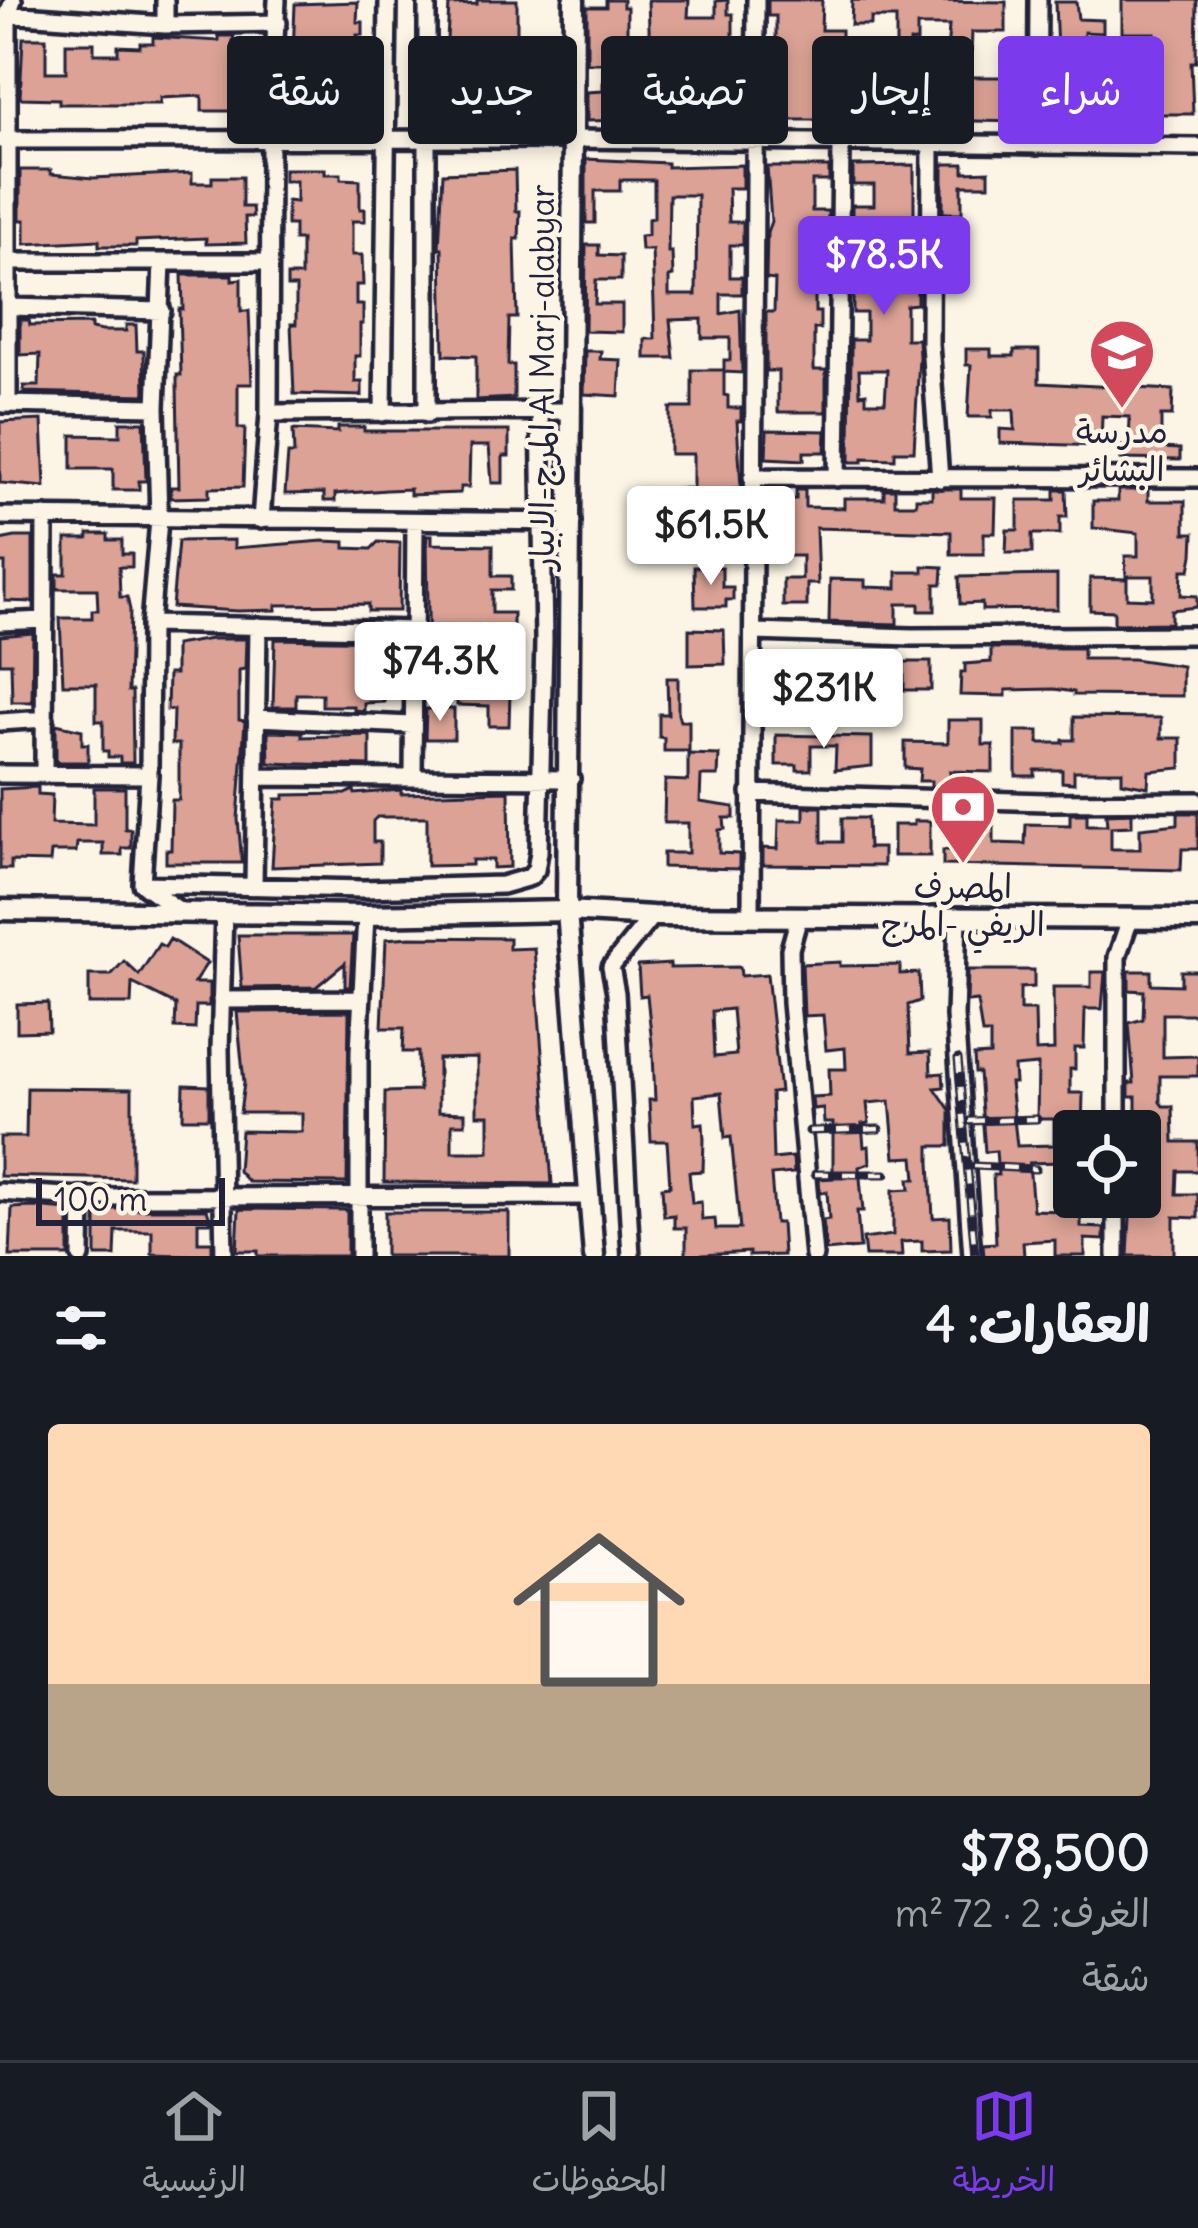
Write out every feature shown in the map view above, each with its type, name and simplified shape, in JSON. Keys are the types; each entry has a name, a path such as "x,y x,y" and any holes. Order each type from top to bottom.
{"main road":[{"name":"المرج-الابيار Al Marj-alabyar","path":"573,36 574,0"},
{"name":"المرج-الابيار Al Marj-alabyar","path":"572,144 567,911 594,1256"},
{"path":"0,910 1198,919"}],"street":[{"path":"165,0 165,26"},
{"path":"277,0 277,36"},
{"path":"383,413 388,0"},
{"path":"428,0 428,36"},
{"path":"756,0 756,36"},
{"path":"1036,146 1038,0"},
{"path":"156,406 4,404 9,307 4,140 11,7 165,26 278,23"},
{"path":"4,140 227,142"},
{"path":"386,141 408,142"},
{"path":"261,520 269,413 270,144"},
{"path":"427,144 428,414"},
{"path":"751,914 756,144 1198,147"},
{"path":"837,478 841,145"},
{"path":"932,147 930,344 940,479"},
{"path":"8,262 270,262"},
{"path":"142,884 158,520 156,406 162,263"},
{"path":"9,307 163,311"},
{"path":"269,413 572,411"},
{"path":"142,884 363,889 520,883 536,870 544,523 540,413"},
{"path":"752,477 1198,478"},
{"path":"44,776 45,515"},
{"path":"0,516 572,522"},
{"path":"413,778 415,522"},
{"path":"0,622 45,620"},
{"path":"150,624 412,630"},
{"path":"254,885 258,626"},
{"path":"755,632 912,637 1198,635"},
{"path":"256,718 412,725"},
{"path":"0,722 45,719"},
{"path":"0,774 148,776"},
{"path":"257,777 571,779"},
{"path":"749,793 1045,802 1198,801"},
{"path":"142,884 183,913"},
{"path":"224,912 224,1256"},
{"path":"359,1256 361,1000 367,915"},
{"path":"631,1256 611,967 652,916"},
{"path":"799,916 790,949 791,1004 814,1256"},
{"path":"958,916 955,1016 972,1256"},
{"path":"1117,1110 1117,957 1130,919"},
{"path":"221,1000 361,1000"},
{"path":"0,1192 82,1197 589,1196"},
{"path":"81,1256 82,1197"},
{"path":"1116,1218 1116,1256"}],"building":[{"path":"477,0 517,0 517,36 447,36 449,5 477,4"},
{"path":"606,0 623,0 627,36 601,36 601,63 587,63 587,7 606,7"},
{"path":"648,0 689,0 688,17 716,17 716,1 728,0 728,14 733,14 733,36 649,36"},
{"path":"768,0 822,0 821,30 841,30 841,36 812,36 812,120 788,120 788,36 776,36 776,16 768,16"},
{"path":"852,0 1006,2 1006,32 948,36 949,26 917,26 917,36 896,36 896,18 871,18 871,25 851,25"},
{"path":"1122,0 1197,0 1196,62 1191,62 1193,114 1164,114 1164,36 1122,33"},
{"path":"358,2 357,22 363,22 363,35 294,36 295,4"},
{"path":"1055,2 1076,2 1078,19 1103,20 1103,33 1084,32 1084,36 1056,36"},
{"path":"219,36 227,36 227,111 202,111 202,96 160,98 160,104 59,104 59,99 20,98 23,38 46,38 46,72 66,72 66,43 94,43 94,54 118,54 118,46 140,47 140,43 153,43 153,37 219,41"},
{"path":"974,77 998,77 998,122 974,121"},
{"path":"601,91 601,121 587,121 587,92"},
{"path":"586,159 667,163 667,167 742,165 742,188 728,188 729,222 743,222 743,245 730,245 730,277 742,277 742,294 721,294 721,314 740,310 742,373 724,372 724,395 728,408 741,408 741,421 737,421 741,488 732,488 732,509 726,509 726,538 740,538 740,553 713,553 713,533 695,533 694,500 671,500 671,489 693,488 693,454 670,454 670,408 692,408 692,370 724,370 724,360 730,360 730,338 702,338 702,319 670,320 674,358 645,358 645,339 655,339 652,250 641,250 640,236 648,235 648,219 654,218 654,180 620,180 620,191 595,191 595,223 586,223","holes":["669,195 697,195 696,295 669,295 669,277 673,276 672,252 668,252"]},
{"path":"943,164 964,164 964,172 989,171 989,185 962,185 962,213 943,213"},
{"path":"914,165 914,223 918,223 918,232 902,232 902,254 917,254 917,304 906,305 906,339 918,339 919,357 914,451 895,451 895,459 863,458 863,462 850,462 851,340 866,340 866,313 853,313 853,241 861,241 861,218 852,218 852,205 874,205 874,185 853,185 853,166","holes":["859,370 887,370 885,402 866,402 866,393 860,394"]},
{"path":"767,167 829,167 829,181 812,181 812,211 828,211 828,268 808,268 808,288 815,288 815,312 820,312 820,329 814,329 814,370 826,370 826,412 778,412 778,371 766,371 766,312 774,312 775,280 766,279 771,221"},
{"path":"284,169 325,169 325,174 360,180 365,221 352,221 352,255 362,255 363,285 356,285 356,305 363,305 363,324 355,382 362,382 362,396 294,394 291,324 296,324 296,287 287,287 287,276 301,276 301,240 294,240 294,225 287,225 287,201 296,202 296,181 284,181"},
{"path":"20,170 93,178 192,173 192,183 242,177 242,207 252,207 253,217 245,217 246,243 206,244 206,238 136,241 136,246 99,246 99,240 25,244"},
{"path":"515,170 516,211 520,211 519,239 515,239 517,318 509,318 508,365 514,365 514,398 476,400 476,356 444,355 439,248 443,173"},
{"path":"586,245 599,245 599,255 621,256 621,280 596,280 595,304 622,304 622,332 585,331"},
{"path":"182,275 241,279 241,311 249,311 252,384 238,384 238,428 245,428 243,487 209,488 209,497 171,498 171,487 179,487"},
{"path":"20,320 29,320 30,325 91,324 91,329 102,331 126,331 126,325 136,325 137,351 144,351 145,395 24,392 24,386 39,386 40,354 20,355"},
{"path":"966,349 991,349 991,356 1039,350 1039,383 1173,390 1172,416 1161,416 1161,448 1180,449 1180,460 1121,459 1121,446 1129,446 1130,417 1102,416 1101,446 1000,443 1000,429 1015,430 1014,410 992,410 992,417 968,417 971,365 966,365"},
{"path":"585,351 601,351 600,359 621,360 619,396 584,394"},
{"path":"42,420 45,487 0,483 0,422"},
{"path":"120,422 144,422 146,481 139,481 139,490 113,490 113,469 72,469 72,435 120,436"},
{"path":"338,427 509,431 503,483 492,483 489,446 470,446 469,487 461,487 460,493 410,495 410,489 387,490 335,494 335,501 324,501 324,493 285,494 288,454 294,454 293,430 338,432"},
{"path":"767,430 826,431 825,452 804,452 804,460 766,458"},
{"path":"884,489 895,489 895,504 932,498 932,489 961,489 961,498 996,498 995,533 984,533 984,554 951,554 951,532 816,528 818,584 807,584 807,606 783,606 783,579 802,579 802,556 769,556 769,546 782,546 782,499 796,499 796,490 805,490 805,507 844,508 844,498 884,498"},
{"path":"1055,490 1066,490 1067,517 1060,517 1060,534 1032,534 1032,553 1006,553 1007,530 1018,530 1018,500 1055,500"},
{"path":"1118,490 1148,490 1148,501 1185,501 1185,533 1194,533 1190,570 1182,570 1181,595 1197,596 1197,607 1171,610 1171,623 1114,624 1114,611 1090,610 1090,578 1127,579 1127,598 1153,599 1153,576 1126,576 1125,556 1138,556 1138,533 1093,528 1093,501 1118,501"},
{"path":"88,534 122,540 122,554 132,554 132,567 119,567 120,597 127,597 130,610 133,763 120,763 120,757 108,757 108,751 103,751 103,721 96,721 96,684 63,684 60,618 92,618 92,610 98,610 97,589 57,589 57,574 66,574 66,539 88,539"},
{"path":"427,535 432,535 432,544 493,545 493,576 511,576 511,590 492,590 492,613 513,613 513,628 495,628 495,652 511,652 510,663 492,663 491,691 510,692 509,726 489,726 489,706 457,705 457,688 434,688 434,680 429,680"},
{"path":"33,537 33,602 5,601 0,540"},
{"path":"234,540 234,548 323,541 371,549 378,542 400,543 399,611 368,611 368,604 276,605 276,610 238,611 172,607 178,541"},
{"path":"923,566 943,567 942,584 935,584 935,611 919,611 919,604 897,604 897,624 829,622 830,579 865,580 865,587 897,588 897,572 923,572"},
{"path":"694,567 722,567 722,587 733,587 733,600 726,600 726,607 695,607"},
{"path":"1057,575 1057,609 982,610 982,603 960,604 959,577"},
{"path":"689,629 724,630 725,664 689,665"},
{"path":"33,633 32,702 12,702 11,663 0,663 0,636"},
{"path":"246,639 245,669 239,670 239,720 245,721 238,819 242,863 166,863 166,850 171,850 172,800 179,800 179,744 172,744 168,674 175,674 175,645"},
{"path":"275,639 388,641 388,661 402,661 402,671 389,672 389,694 384,694 384,702 364,703 364,711 354,706 322,706 322,694 296,694 296,707 273,707"},
{"path":"991,648 1083,648 1083,659 1182,666 1182,696 1074,695 1054,689 1006,690 1006,696 960,695 965,664 991,662"},
{"path":"801,661 853,661 853,666 874,667 874,698 880,698 880,710 874,710 874,717 815,713 815,696 781,696 781,665 801,665"},
{"path":"904,662 931,662 931,690 904,690"},
{"path":"667,678 678,678 678,714 680,721 689,721 689,751 664,751 664,738 659,737 659,714 668,714"},
{"path":"426,709 454,709 454,739 425,739"},
{"path":"1074,717 1161,718 1161,738 1181,738 1181,768 1149,771 1148,787 1122,782 1122,771 1074,771 1074,783 1062,782 1062,770 1016,776 1016,731 1039,731 1039,743 1063,743 1074,740"},
{"path":"948,720 983,720 983,745 993,745 993,772 950,771 950,787 931,787 931,781 919,781 920,769 905,768 905,742 948,743"},
{"path":"56,724 82,730 88,762 56,762"},
{"path":"268,731 302,732 302,737 370,735 370,766 269,763"},
{"path":"776,735 872,737 872,766 835,770 836,746 811,746 811,770 776,765"},
{"path":"688,754 719,755 718,776 701,776 700,802 734,807 734,818 724,818 725,829 719,830 719,853 739,854 739,869 663,867 663,853 688,853 688,823 664,823 665,780 688,781"},
{"path":"38,787 38,794 52,795 51,824 94,825 94,788 125,788 125,829 131,829 131,848 122,848 122,855 103,855 103,843 77,843 76,852 51,852 50,862 11,861 11,869 0,869 0,789"},
{"path":"354,790 355,794 509,791 510,867 493,868 493,860 427,866 427,817 377,817 373,842 380,842 380,863 272,867 276,799"},
{"path":"804,807 822,807 822,842 842,842 842,818 867,818 868,848 883,848 883,866 763,865 763,848 778,849 779,820 804,820"},
{"path":"1132,813 1132,826 1111,827 1111,849 1140,849 1140,828 1178,824 1178,813 1198,813 1198,849 1182,849 1181,870 943,865 943,850 954,850 954,843 960,843 961,822 994,827 994,843 1025,844 1026,824 1070,825 1070,814 1087,814 1087,825 1107,825 1106,814"},
{"path":"914,821 930,821 930,856 893,856 893,825 914,825"},
{"path":"238,935 353,935 350,987 345,987 345,963 316,987 242,988"},
{"path":"509,938 509,949 534,948 552,1184 384,1182 385,1092 419,1091 418,1052 403,1052 404,1028 382,1028 386,939","holes":["477,1058 477,1115 489,1115 489,1152 452,1152 452,1124 465,1124 465,1113 438,1112 438,1059"]},
{"path":"170,939 207,963 194,983 209,983 209,1006 196,1006 195,1029 175,1028 176,1005 132,983 131,1004 89,1004 89,975 111,975 124,961 139,975 159,944 165,947"},
{"path":"840,962 840,966 900,965 900,974 919,973 920,1001 908,1005 910,1053 930,1052 931,1074 943,1073 944,1087 935,1088 950,1110 950,1146 930,1146 930,1162 933,1218 950,1217 951,1250 922,1251 922,1241 901,1242 902,1256 865,1256 863,1239 893,1235 893,1190 910,1189 909,1179 916,1179 914,1157 895,1158 890,1101 867,1103 869,1123 862,1124 870,1163 859,1167 860,1248 826,1251 827,1192 820,1193 819,1179 833,1178 833,1123 824,1123 823,1108 813,1109 812,1097 830,1096 829,1069 846,1069 845,1048 826,1050 823,1015 804,1016 802,964"},
{"path":"638,966 740,967 741,976 767,974 780,1092 771,1093 773,1159 793,1157 794,1173 771,1175 783,1255 686,1256 686,1228 674,1228 674,1215 664,1216 662,1187 670,1186 667,1141 651,1141 653,1054 647,995 640,996","holes":["732,1009 736,1055 714,1057 712,1011","721,1093 725,1138 731,1137 740,1229 716,1229 715,1219 702,1220 701,1202 692,1203 689,1172 703,1171 704,1139 703,1123 695,1124 694,1096"]},
{"path":"968,970 1034,970 1034,987 1020,988 1020,1010 1035,1010 1036,1051 1054,1050 1053,987 1091,987 1091,972 1105,972 1102,1009 1085,1009 1084,1048 1075,1048 1075,1069 1070,1069 1070,1093 1083,1093 1083,1110 1053,1110 1053,1119 1037,1119 1038,1065 1014,1067 1015,1083 1010,1083 1017,1146 1053,1145 1053,1162 1029,1163 1033,1210 1053,1211 1053,1218 1081,1218 1081,1227 1104,1228 1104,1240 1085,1239 1085,1256 1055,1256 1055,1240 1023,1242 1024,1256 984,1256 983,1244 996,1243 993,1175 998,1175 996,1151 985,1152 979,1073 975,1073 974,1056 990,1055 990,1034 982,1034 977,1001 967,1002"},
{"path":"1129,971 1151,971 1151,984 1181,985 1181,971 1198,971 1198,1014 1163,1014 1163,1057 1198,1056 1198,1076 1160,1076 1160,1102 1173,1106 1174,1142 1198,1142 1198,1171 1178,1171 1177,1194 1198,1194 1198,1218 1174,1217 1174,1256 1128,1256 1130,1218 1161,1218 1161,1110 1136,1110 1136,1097 1129,1097 1129,1083 1134,1083 1129,1023 1143,1019 1144,991 1129,990"},
{"path":"48,1003 49,1031 17,1032 17,1004"},
{"path":"349,1011 347,1183 248,1182 238,1171 241,1131 302,1132 302,1113 240,1113 244,1083 237,1012"},
{"path":"184,1085 209,1086 209,1118 183,1118"},
{"path":"27,1088 132,1089 132,1179 0,1176 0,1137 26,1137"},
{"path":"12,1208 69,1210 69,1256 10,1256"},
{"path":"96,1209 207,1209 211,1222 198,1222 198,1242 212,1242 212,1256 152,1254 152,1231 116,1231 115,1256 96,1256"},
{"path":"239,1209 347,1210 347,1256 258,1256 258,1251 237,1251"},
{"path":"385,1212 509,1212 509,1256 385,1256"}],"railway":[{"path":"958,1059 975,1256"},
{"path":"969,1121 1037,1119"},
{"path":"809,1131 879,1129"},
{"path":"974,1166 1036,1169"},
{"path":"815,1174 886,1174"}],"place":[{"name":"مدرسة البشائر","path":"1122,411"},
{"name":"المصرف الريفي -المرج","path":"963,866"}]}
